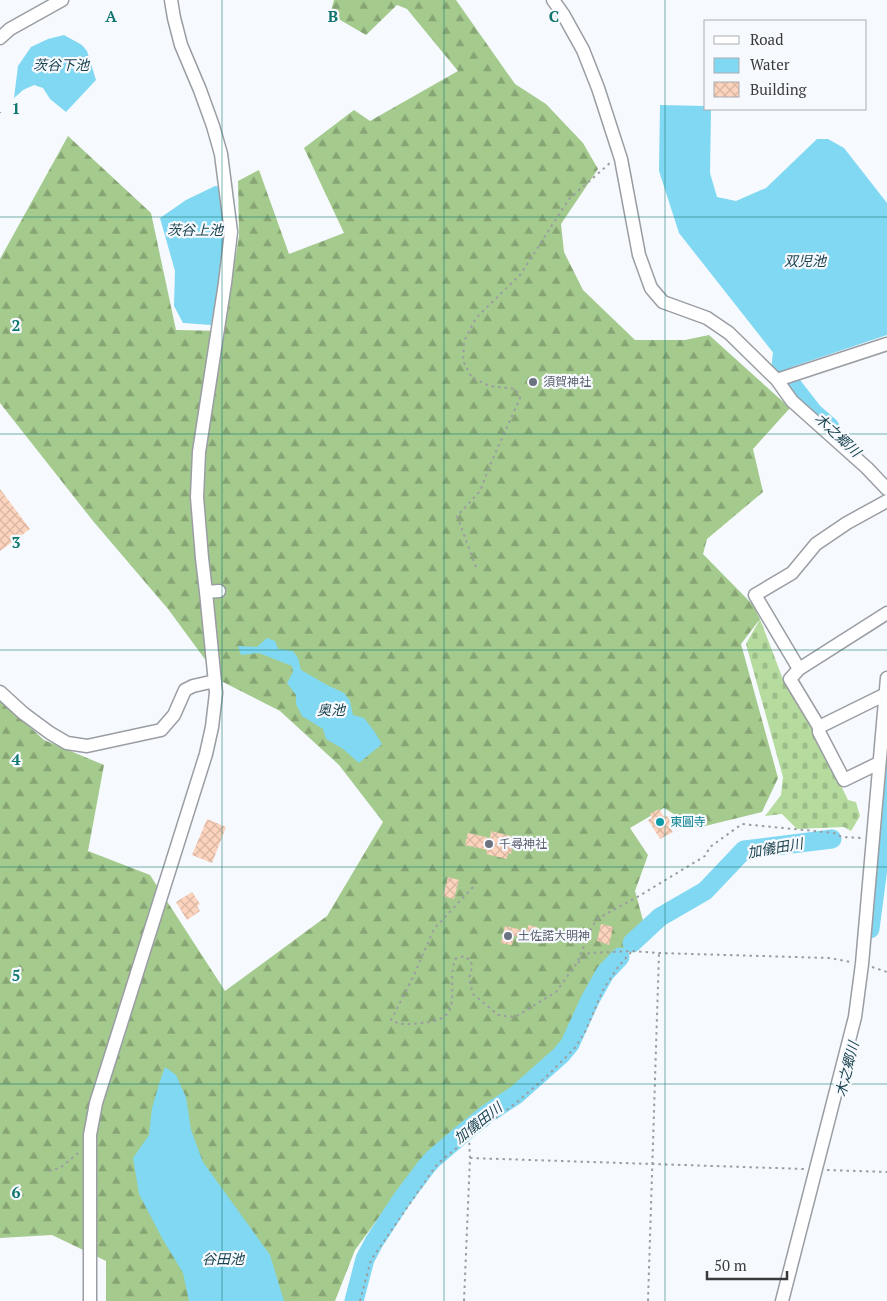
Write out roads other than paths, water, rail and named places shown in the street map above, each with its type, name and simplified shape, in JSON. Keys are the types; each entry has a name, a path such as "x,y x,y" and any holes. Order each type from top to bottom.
{"street":[{"path":"0,38 10,29 62,0"},
{"path":"90,1301 90,1135 96,1103 206,754 212,727 216,693 197,497 198,452 225,283 231,232 221,154 200,90 181,45 171,0"},
{"path":"553,0 583,50 598,88 621,159 639,256 651,288 663,302 707,318 729,333 777,380 792,401 867,468 887,490"},
{"path":"777,380 887,344"},
{"path":"799,669 755,595 792,573 816,544 847,523 887,501"},
{"path":"206,592 220,591"},
{"path":"879,763 844,780 818,732 819,727 790,679 799,669 887,613"},
{"path":"782,1301 855,1017 862,964 873,839 881,805 879,763 887,678"},
{"path":"0,692 23,713 50,733 67,743 87,746 161,730 174,715 185,690 193,686 215,681"},
{"path":"819,727 886,694"}],"water":[{"name":"茨谷下池","path":"64,35 82,45 87,51 96,80 66,112 50,99 43,88 34,85 23,90 14,98 18,66 31,47 48,39"},
{"name":"双児池","path":"660,105 704,106 704,110 711,110 710,173 717,197 736,201 766,188 817,139 828,139 844,148 887,203 887,335 786,369 679,233 659,171"},
{"name":"茨谷上池","path":"215,186 221,187 224,222 222,265 211,325 183,323 174,306 175,271 160,218 186,200"},
{"name":"奥池","path":"267,638 275,641 278,649 293,651 298,658 301,670 344,693 350,701 353,715 364,718 382,744 359,763 343,749 326,739 323,729 302,716 296,704 296,695 287,683 293,672 292,666 259,653 241,655 238,646 257,647"},
{"name":"谷田池","path":"165,1067 176,1075 186,1097 191,1130 203,1162 270,1255 284,1301 189,1301 183,1273 139,1194 133,1158 149,1135 152,1108"}],"waterway":[{"name":"木之郷川","path":"781,368 782,356"},
{"name":"木之郷川","path":"792,385 813,412 830,427"},
{"name":"木之郷川","path":"885,800 887,776"},
{"name":"木之郷川","path":"870,929 882,837 882,811"},
{"name":"加儀田川","path":"632,943 660,917 705,891 744,850 832,839"},
{"name":"加儀田川","path":"354,1301 365,1259 374,1242 426,1167 461,1135 487,1114 516,1095 561,1055 570,1044 590,1000 605,973 620,957"}],"place":[{"name":"須賀神社","path":"533,382"},
{"name":"東圓寺","path":"660,822"},
{"name":"千尋神社","path":"489,844"},
{"name":"土佐諾大明神","path":"508,936"}]}
